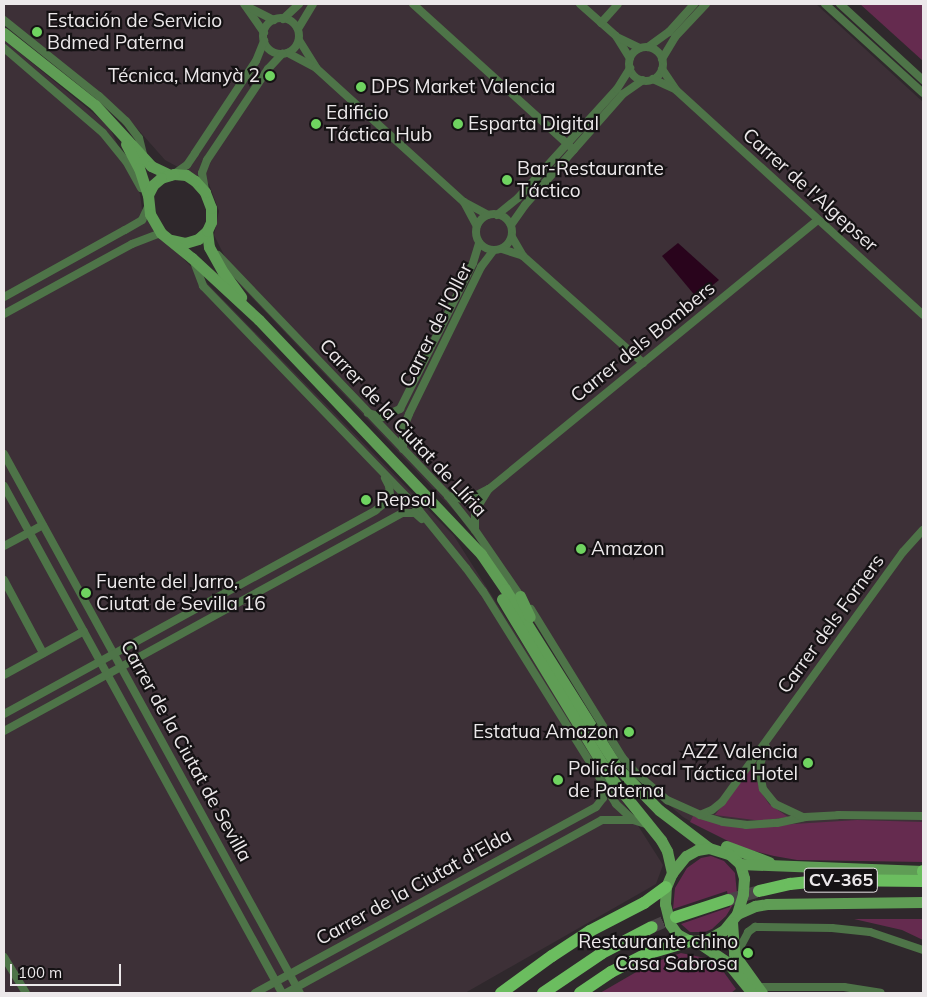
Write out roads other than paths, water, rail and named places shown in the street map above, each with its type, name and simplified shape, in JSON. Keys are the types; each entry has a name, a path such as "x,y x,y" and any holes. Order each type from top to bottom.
{"main road":[{"name":"CV-365","path":"759,891 790,884 828,880 923,881"},
{"path":"502,993 590,931 661,891"},
{"path":"676,917 728,900"},
{"path":"543,993 602,953 652,927"},
{"path":"580,993 611,972 646,954 693,941"}],"street":[{"path":"283,19 300,4"},
{"path":"298,29 313,4"},
{"path":"413,4 574,150"},
{"path":"580,4 616,36 630,58 630,68 634,76 643,80"},
{"path":"601,23 618,4"},
{"path":"630,58 669,32 694,4"},
{"path":"676,90 662,69 662,59 675,37 706,4"},
{"path":"825,4 923,93"},
{"path":"840,4 923,80"},
{"path":"246,5 274,20"},
{"path":"246,5 264,33"},
{"path":"4,297 142,220 153,185 161,178 172,175 187,165 256,61 264,41 264,33 274,20 283,19 294,24 298,29 299,40 316,68 464,202 488,215 497,214 518,198 616,89 630,68"},
{"path":"4,20 99,96 126,121 139,138 144,158"},
{"name":"Carrer de la Ciutat de Llíria","path":"4,33 108,117 151,166 172,175 186,175 195,181 205,192 211,208 208,229 209,247 223,272 259,320"},
{"path":"616,36 644,48 657,51 662,59"},
{"path":"205,192 202,174 207,160 268,69 285,54 293,50 299,40"},
{"path":"264,41 271,51 285,54 316,68"},
{"name":"Carrer de la Ciutat de Llíria","path":"4,48 103,133 126,161 148,201"},
{"path":"653,79 662,69"},
{"path":"511,225 524,205 623,94 643,80 653,79 676,90"},
{"name":"Carrer de l'Algepser","path":"676,90 923,315"},
{"name":"Carrer de la Ciutat de Llíria","path":"108,117 139,168 154,224 259,320 480,554 505,589 617,767 659,810 709,848"},
{"path":"464,202 477,226 476,237 479,243 488,250 498,250 523,256"},
{"path":"497,214 508,220 511,225 512,237 523,256 643,364"},
{"path":"477,226 488,215"},
{"name":"Carrer dels Bombers","path":"448,496 466,500 488,489 818,220"},
{"path":"4,314 132,244 166,237 185,243 198,239 208,229"},
{"name":"Carrer de la Ciutat de Llíria","path":"208,229 215,252 448,496 532,610 622,757 637,774 667,800 700,815 746,825 777,823 805,817 865,814 923,816"},
{"path":"498,250 512,237"},
{"name":"Carrer de l'Oller","path":"368,413 382,417 391,415 400,409 473,264 479,243"},
{"name":"Carrer de l'Oller","path":"403,449 403,429 409,414 481,267 498,250"},
{"name":"Carrer de la Ciutat de Llíria","path":"192,258 203,286 418,509 484,591 616,804 633,820 647,824"},
{"name":"Carrer de l'Oller","path":"400,409 409,414"},
{"name":"Carrer de la Ciutat de Sevilla","path":"4,454 298,990"},
{"path":"4,714 376,510 386,502 390,495 389,486 380,470"},
{"name":"Carrer de la Ciutat de Sevilla","path":"4,486 276,982 284,993"},
{"name":"Carrer dels Bombers","path":"474,530 475,510 488,489"},
{"path":"4,731 402,513 415,513 438,534"},
{"path":"350,524 357,537"},
{"path":"4,546 43,525"},
{"name":"Carrer de la Ciutat de Llíria","path":"458,530 482,566 611,778 661,840 667,851 672,874"},
{"name":"Carrer dels Forners","path":"700,815 712,810 722,802 903,552 923,530"},
{"path":"4,580 43,653"},
{"path":"520,596 573,696"},
{"path":"4,675 84,631"},
{"name":"Carrer dels Forners","path":"768,740 759,767 763,789 775,804 805,817"},
{"name":"Carrer de la Ciutat d'Elda","path":"255,993 589,810 603,798 604,785"},
{"path":"589,810 593,813 596,823"},
{"name":"Carrer de la Ciutat d'Elda","path":"284,993 298,990 596,823 611,819 633,820"},
{"path":"673,820 719,844 775,864"},
{"path":"647,824 659,848 664,867 661,891 670,924 677,934 693,941 727,962 753,991"},
{"path":"661,891 686,856 697,850 709,848 729,854 740,864 744,887 735,918 732,950 753,991"},
{"path":"740,864 775,864 923,872"},
{"path":"693,941 716,936 735,918 749,909 768,904 923,902"},
{"path":"736,957 739,929 749,909"},
{"path":"736,957 748,932 755,927 832,928 870,932 923,950"},
{"path":"4,957 26,993"},
{"path":"753,991 844,987 881,993"}],"tunnel":[{"path":"728,900 759,891"},
{"path":"652,927 676,917"}],"place":[{"name":"Estación de Servicio Bdmed Paterna","path":"37,32"},
{"name":"Técnica, Manyà 2","path":"270,76"},
{"name":"DPS Market Valencia","path":"361,87"},
{"name":"Edificio Táctica Hub","path":"316,124"},
{"name":"Esparta Digital","path":"458,124"},
{"name":"Bar-Restaurante Táctico","path":"507,180"},
{"name":"Repsol","path":"366,500"},
{"name":"Amazon","path":"581,549"},
{"name":"Fuente del Jarro, Ciutat de Sevilla 16","path":"86,593"},
{"name":"Estatua Amazon","path":"629,732"},
{"name":"AZZ Valencia Táctica Hotel","path":"808,763"},
{"name":"Policía Local de Paterna","path":"558,780"},
{"name":"Restaurante chino Casa Sabrosa","path":"748,953"}]}
